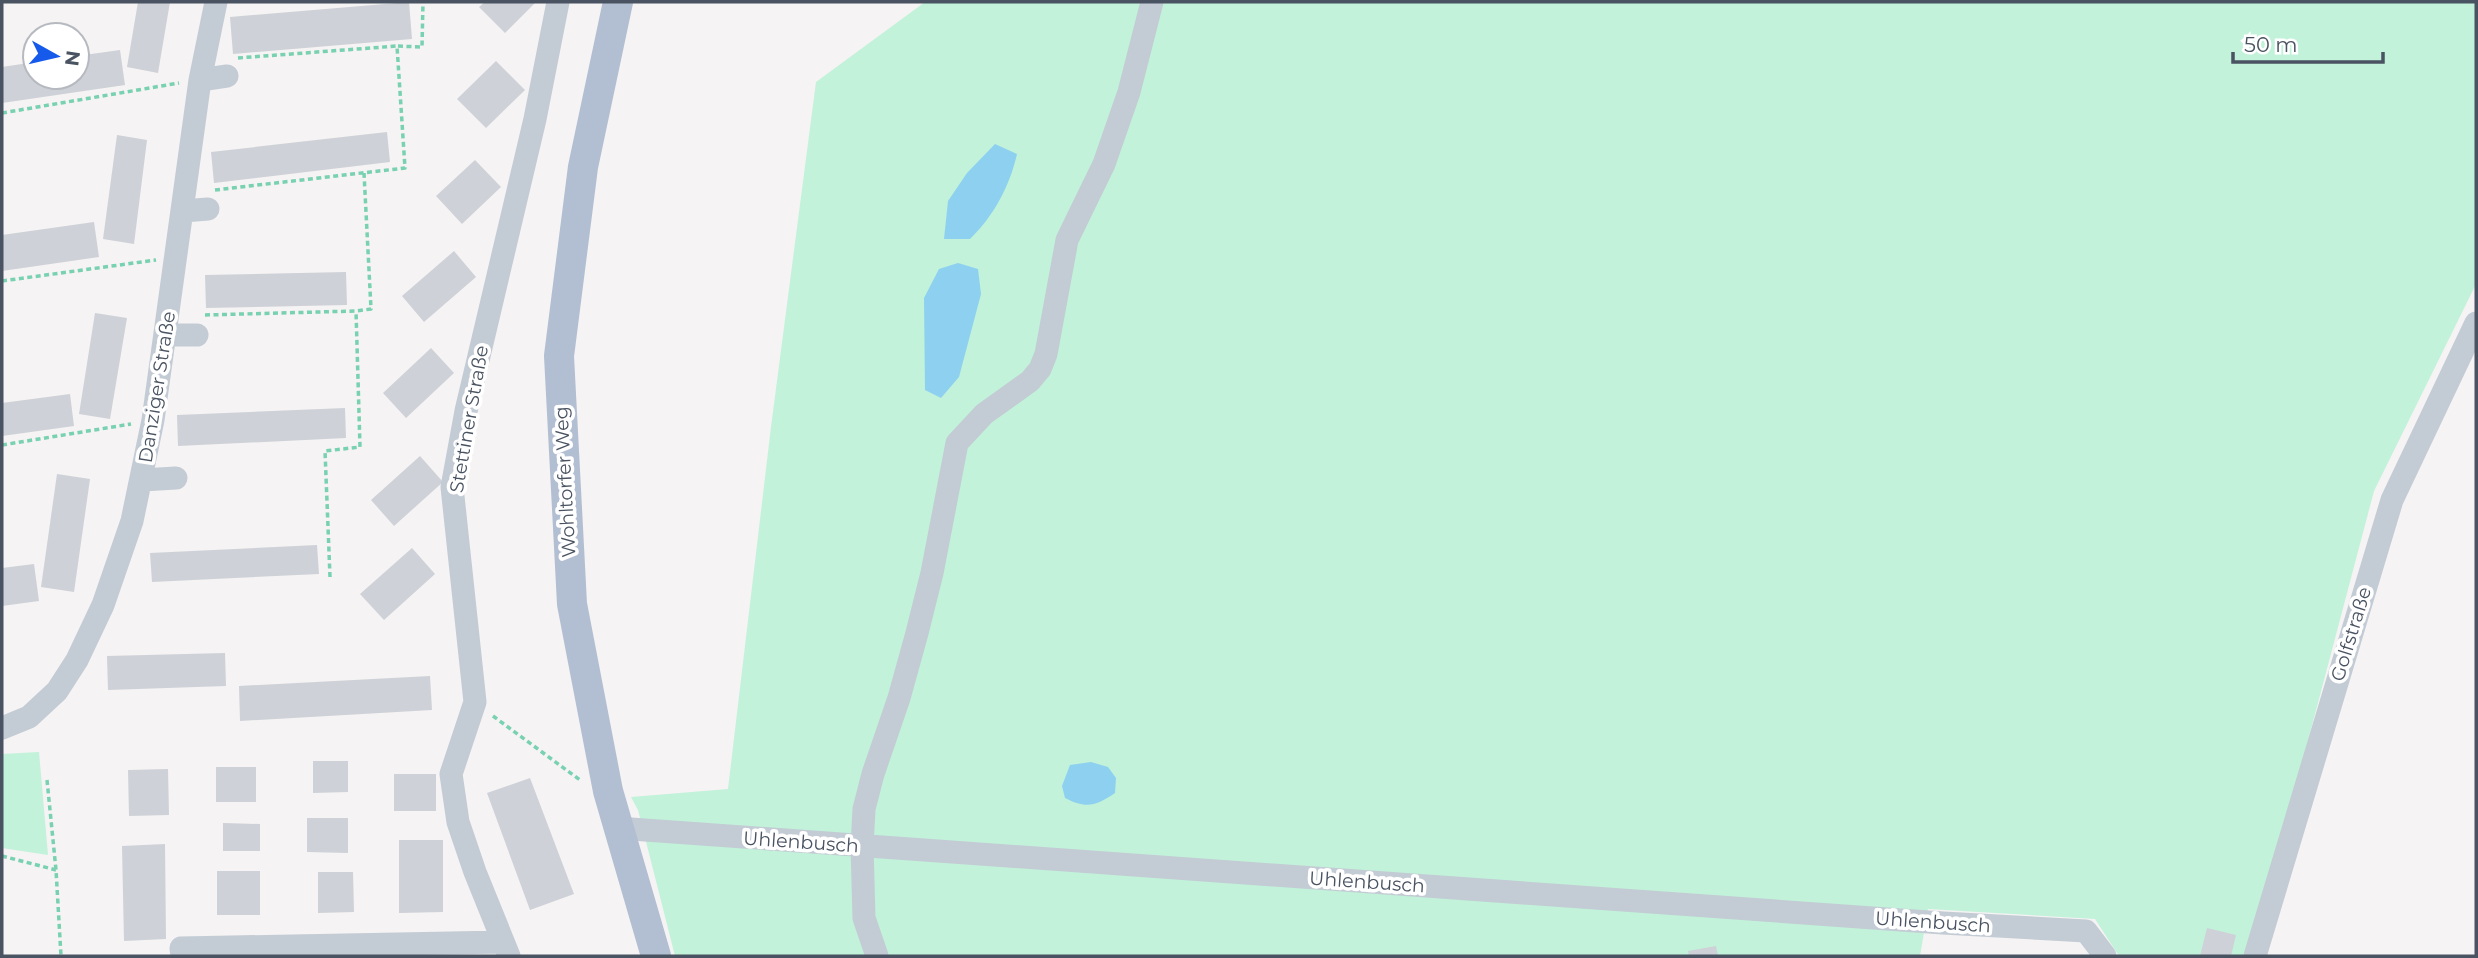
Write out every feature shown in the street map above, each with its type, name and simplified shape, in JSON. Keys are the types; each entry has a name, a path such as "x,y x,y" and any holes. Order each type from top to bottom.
{"main road":[{"name":"Wohltorfer Weg","path":"618,2 583,167 559,356 572,604 608,791 656,956"}],"street":[{"name":"Danziger Straße","path":"2,728 29,718 58,691 110,604 142,480 153,420 202,70 216,2"},
{"name":"Stettiner Straße","path":"505,949 458,822 451,774 475,702 452,487 466,411 535,119 558,2"},
{"path":"877,956 864,918 862,846 867,798 900,698 929,585 957,443 984,414 1030,382 1040,369 1046,355 1067,240 1104,164 1129,92 1152,2"},
{"path":"202,70 227,76"},
{"path":"184,202 208,209"},
{"name":"Golfstraße","path":"2255,956 2392,500 2476,323"},
{"path":"167,326 197,335"},
{"path":"142,480 176,478"},
{"name":"Uhlenbusch","path":"617,828 2087,931 2105,956"},
{"path":"182,956 181,948 505,949"}],"path":[{"path":"2,113 202,70 397,46 422,47 423,2"},
{"path":"184,202 405,168 397,46"},
{"path":"167,326 371,309 364,173"},
{"path":"2,281 177,257"},
{"path":"330,578 325,451 360,447 356,311"},
{"path":"2,445 153,420"},
{"path":"475,702 585,784"},
{"path":"47,780 61,956"},
{"path":"2,856 56,870"}],"green space":[{"path":"925,2 2476,2 2476,284 2374,491 2251,956 2119,956 2095,919 1928,909 1920,956 675,956 638,810 631,797 728,789 816,82"},
{"path":"39,752 48,855 2,848 2,754"}],"water":[{"path":"995,144 1017,154 1000,199 970,239 944,239 948,201 967,173"},
{"path":"958,263 978,269 981,294 959,377 941,398 925,390 924,298 939,269"},
{"path":"1091,762 1108,767 1116,778 1115,793 1102,801 1085,805 1065,798 1062,786 1070,765"}],"building":[{"path":"138,2 170,2 158,73 127,67"},
{"path":"409,2 412,39 233,54 230,17"},
{"path":"485,2 536,2 505,33 479,7"},
{"path":"120,50 125,85 91,90 91,54"},
{"path":"496,61 525,90 486,128 457,99"},
{"path":"21,64 21,91 84,91 2,103 2,67"},
{"path":"387,132 390,162 214,183 211,152"},
{"path":"117,135 147,140 134,244 103,239"},
{"path":"475,160 501,187 462,224 436,196"},
{"path":"94,222 99,257 2,271 2,235"},
{"path":"454,251 476,277 424,322 402,296"},
{"path":"346,272 347,305 206,308 205,275"},
{"path":"95,313 127,318 110,419 79,414"},
{"path":"431,348 454,373 406,418 383,393"},
{"path":"70,394 74,426 2,436 2,403"},
{"path":"345,408 346,438 178,446 177,415"},
{"path":"420,456 443,482 394,526 371,500"},
{"path":"57,474 90,479 74,592 41,587"},
{"path":"317,545 319,574 152,582 150,553"},
{"path":"412,548 435,574 384,620 360,594"},
{"path":"34,564 39,601 2,606 2,568"},
{"path":"225,653 226,686 108,690 107,656"},
{"path":"430,676 432,710 240,721 239,686"},
{"path":"313,761 348,761 348,792 313,793"},
{"path":"216,767 256,767 256,802 216,802"},
{"path":"168,769 169,815 129,816 128,770"},
{"path":"394,774 436,774 436,811 394,811"},
{"path":"530,778 574,894 530,910 487,793"},
{"path":"307,818 348,818 348,853 307,852"},
{"path":"223,823 260,824 260,851 223,851"},
{"path":"399,840 443,840 443,912 399,913"},
{"path":"165,844 166,939 124,941 122,846"},
{"path":"217,871 260,871 260,915 217,915"},
{"path":"318,872 353,872 354,912 318,913"},
{"path":"2207,928 2236,935 2231,956 2200,956"},
{"path":"1716,946 1718,956 1689,956 1688,951"}]}
